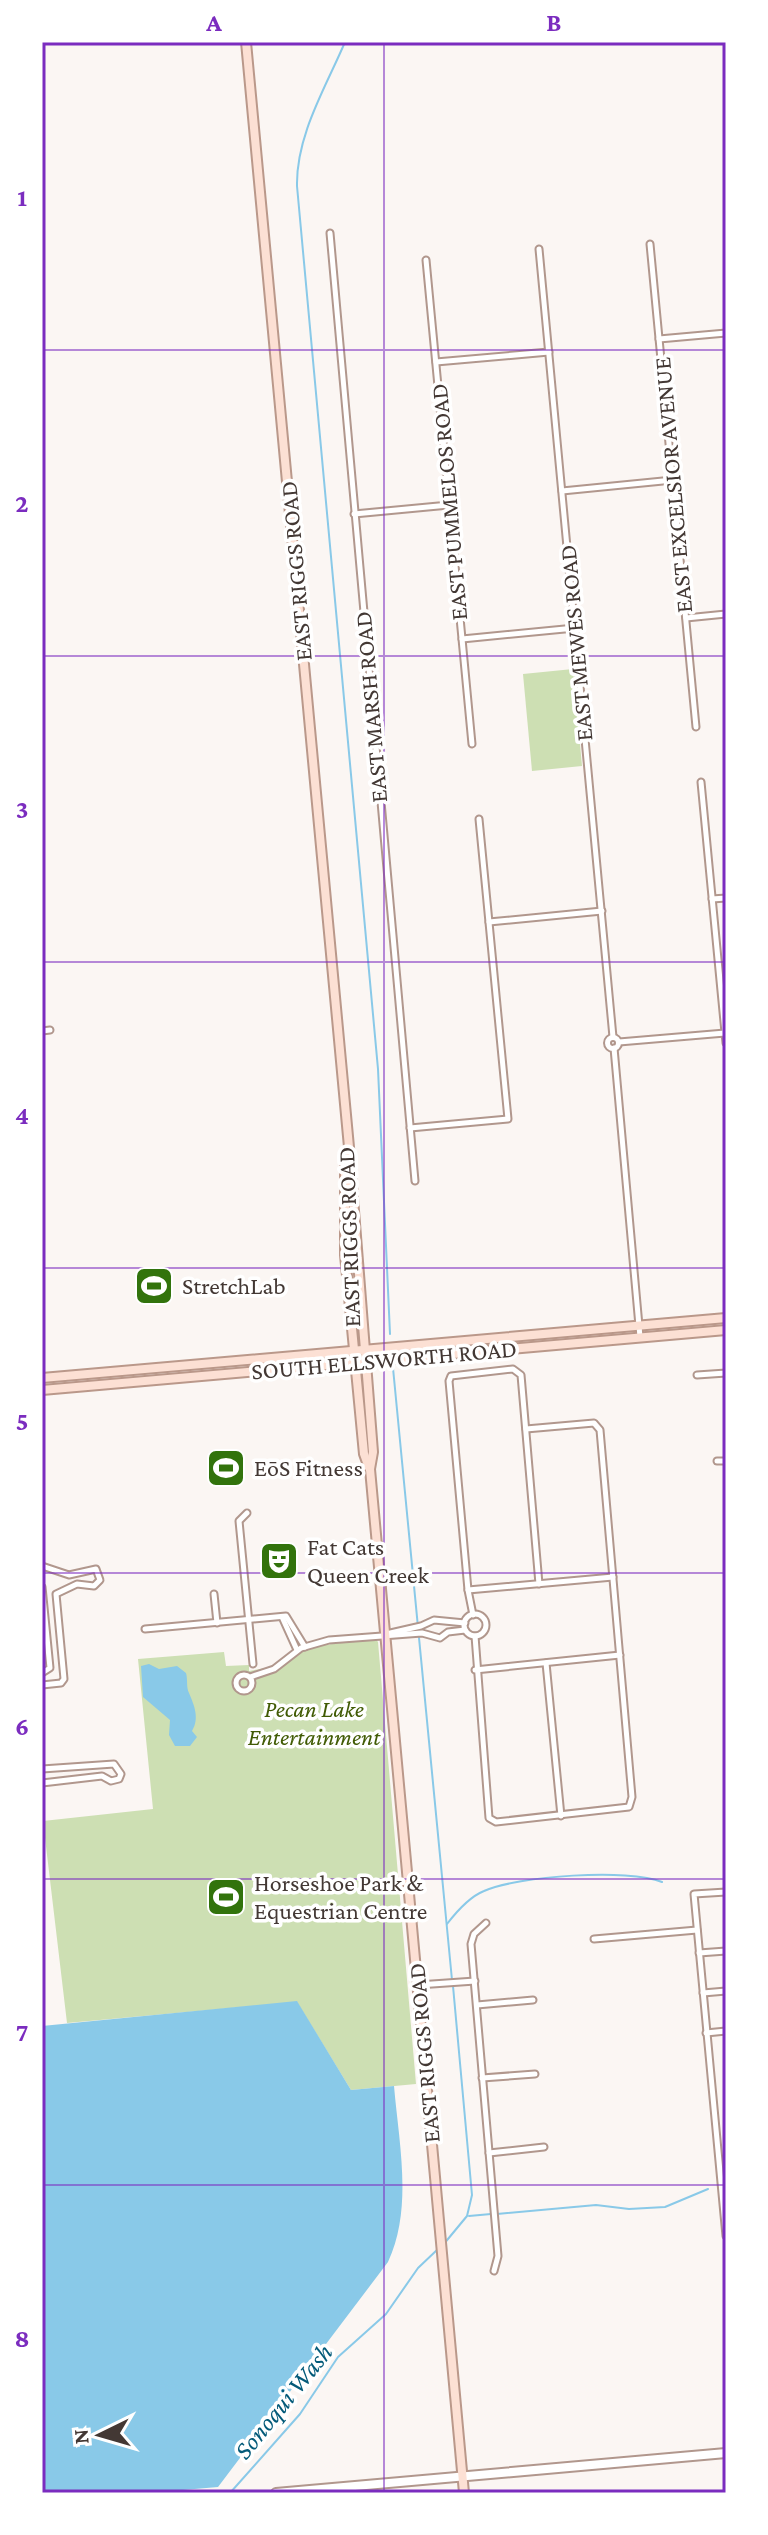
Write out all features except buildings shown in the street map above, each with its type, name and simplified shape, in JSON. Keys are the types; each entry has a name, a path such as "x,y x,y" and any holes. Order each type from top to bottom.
{"main road":[{"name":"EAST RIGGS ROAD","path":"246,42 344,1099 360,1363 373,1452 370,1469 464,2493"},
{"name":"SOUTH ELLSWORTH ROAD","path":"42,1378 726,1318"},
{"name":"SOUTH ELLSWORTH ROAD","path":"42,1390 726,1330"},
{"path":"82,1375 82,1386"},
{"path":"276,2493 726,2453"}],"street":[{"name":"EAST MARSH ROAD","path":"330,233 415,1181"},
{"name":"EAST EXCELSIOR AVENUE","path":"650,244 696,727"},
{"name":"EAST MEWES ROAD","path":"539,249 613,1037 608,1043 614,1048 640,1337"},
{"name":"EAST PUMMELOS ROAD","path":"426,260 472,744"},
{"path":"659,339 726,333"},
{"path":"436,362 549,352"},
{"path":"562,491 673,480"},
{"path":"354,514 449,505"},
{"path":"686,618 726,614"},
{"path":"462,639 575,628"},
{"path":"701,782 726,1043"},
{"path":"410,1128 508,1119 479,819"},
{"path":"712,899 726,898"},
{"path":"489,922 602,911"},
{"path":"42,1031 50,1030"},
{"path":"613,1037 619,1042 725,1033"},
{"path":"614,1048 619,1042"},
{"path":"250,1677 274,1669 297,1650 329,1640 422,1630 440,1638 465,1626 473,1615 468,1590 451,1376 517,1371 522,1383 539,1584"},
{"path":"697,1375 726,1373"},
{"path":"422,1630 434,1620 465,1626 475,1636 475,1670 488,1815 492,1820 561,1816 629,1807 632,1797 600,1430 594,1423 526,1429"},
{"path":"717,1461 726,1461"},
{"path":"247,1513 239,1521 253,1664"},
{"path":"42,1566 69,1575 96,1569 100,1580 94,1586 77,1584 56,1594 64,1679 61,1683 42,1685"},
{"path":"468,1590 613,1577"},
{"path":"42,1587 50,1668 42,1673"},
{"path":"214,1594 217,1623"},
{"path":"473,1615 480,1616 486,1625 482,1634 475,1636"},
{"path":"145,1629 290,1618 297,1650"},
{"path":"292,1631 305,1647"},
{"path":"475,1670 620,1655"},
{"path":"546,1663 561,1816"},
{"path":"42,1769 114,1764 121,1774 115,1781 102,1776 42,1783"},
{"path":"726,1892 694,1894 706,2033 723,2171 726,2236"},
{"path":"486,1923 474,1934 471,1944 498,2256 494,2271"},
{"path":"594,1939 697,1930"},
{"path":"699,1953 726,1951"},
{"path":"418,1985 475,1981"},
{"path":"703,1993 726,1991"},
{"path":"477,2005 533,2000"},
{"path":"706,2033 726,2031"},
{"path":"482,2078 535,2074"},
{"path":"489,2153 544,2147"}],"green space":[{"path":"573,669 582,766 532,771 523,674"},
{"name":"Horseshoe Park & Equestrian Centre","path":"375,1638 378,1642 416,2084 351,2090 297,2002 67,2023 43,1821 153,1809 138,1659 224,1652 226,1666 249,1665 249,1671 271,1667 315,1640 318,1646"}],"water":[{"path":"149,1664 159,1669 177,1666 186,1673 196,1716 192,1731 197,1737 190,1746 175,1746 169,1735 170,1720 143,1697 141,1666"},
{"path":"297,2001 351,2090 394,2086 402,2198 396,2241 388,2262 218,2487 148,2493 42,2493 42,2026"}],"waterway":[{"path":"345,42 307,130 301,148 297,186 378,1069 390,1334"},
{"path":"393,1368 452,1980"},
{"path":"447,1924 479,1894 521,1881 625,1875 662,1882"},
{"path":"443,2245 467,2216 472,2195 453,1986"},
{"path":"497,2214 596,2205 629,2209 665,2207 708,2189"},
{"path":"469,2216 491,2214"},
{"name":"Sonoqui Wash","path":"230,2493 300,2414 338,2357 386,2314 418,2268 438,2249"}],"place":[{"name":"StretchLab","path":"154,1286"},
{"name":"EōS Fitness","path":"226,1468"},
{"name":"Fat Cats Queen Creek","path":"279,1561"},
{"name":"Horseshoe Park & Equestrian Centre","path":"226,1897"}],"park label":[{"name":"Pecan Lake Entertainment","path":"314,1723"}]}
